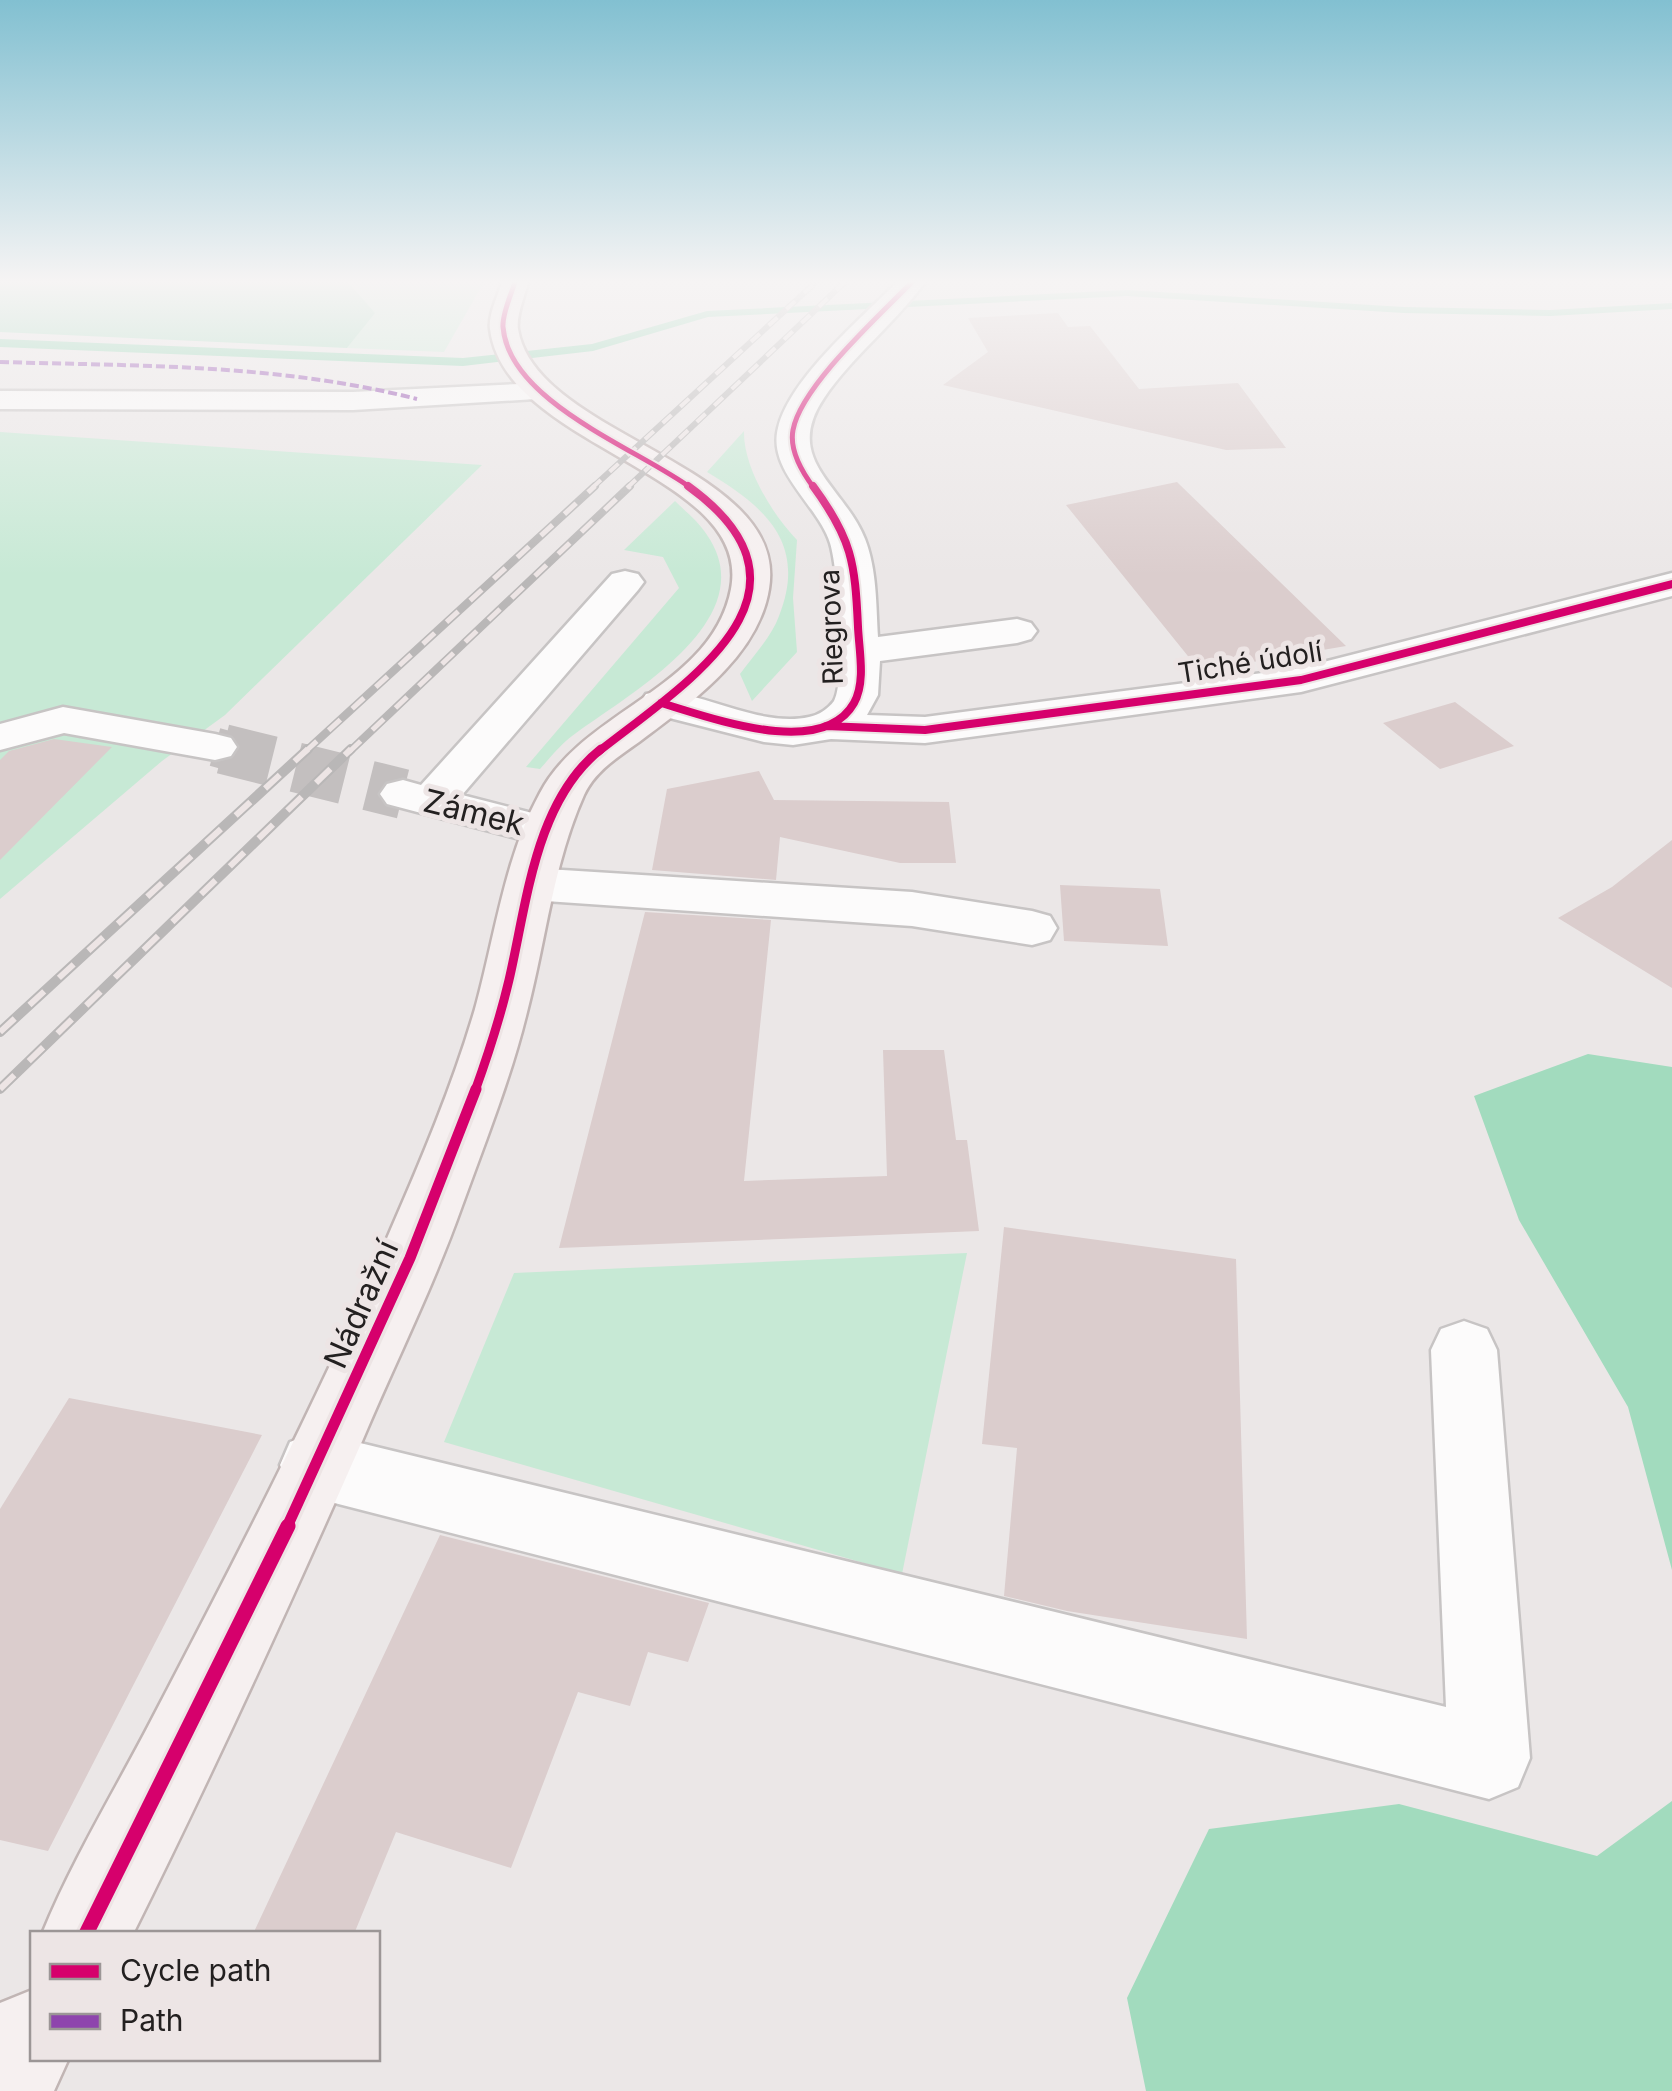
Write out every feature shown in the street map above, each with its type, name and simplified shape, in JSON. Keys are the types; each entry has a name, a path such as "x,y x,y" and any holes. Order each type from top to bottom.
{"main road":[{"path":"531,380 534,384"},
{"name":"Nádražní","path":"88,1931 151,1809 316,1465 428,1214 499,1018 538,857 562,791 578,766 691,680 742,617 752,586 742,536 721,510 586,425 534,384"}],"street":[{"name":"Riegrova","path":"661,704 767,730 798,732 826,726 842,717 854,702 859,652 849,546 840,524 796,485 797,417 824,380"},
{"path":"0,400 353,401 534,384"},
{"name":"Zámek","path":"625,582 417,798 538,857 1032,928"},
{"name":"Tiché údolí","path":"826,726 925,730 1301,680 1672,584"},
{"path":"859,652 1017,630"},
{"path":"0,737 63,720 215,747"},
{"path":"316,1465 1488,1758 1464,1350"}],"green space":[{"path":"744,431 748,460 761,489 797,540 793,598 797,652 752,701 740,674 776,623 787,590 788,567 784,547 762,513 707,472"},
{"path":"0,432 482,465 225,715 162,761 0,899"},
{"path":"675,501 704,530 720,566 718,597 704,625 654,677 568,740 540,769 526,767 679,588 663,557 624,550"},
{"path":"1588,1054 1672,1067 1672,1570 1628,1407 1519,1220 1474,1096"},
{"path":"967,1253 902,1574 444,1442 514,1273"},
{"path":"1672,1801 1672,2091 1146,2091 1127,1998 1209,1829 1399,1804 1597,1856"}],"building":[{"path":"950,380 1132,380 1139,389 1238,383 1286,448 1226,450 943,385"},
{"path":"1177,482 1346,646 1200,671 1066,505"},
{"path":"1455,702 1514,746 1440,769 1383,723"},
{"path":"54,739 112,747 0,860 0,760 9,751"},
{"path":"759,771 774,800 949,802 956,863 900,863 780,837 776,880 652,870 667,789"},
{"path":"1672,840 1672,988 1558,918 1612,887"},
{"path":"1060,885 1160,889 1168,946 1064,941"},
{"path":"645,912 771,920 744,1181 887,1176 883,1050 944,1050 956,1140 967,1140 979,1231 559,1248"},
{"path":"1004,1227 1236,1259 1247,1639 1067,1611 1004,1596 1017,1448 982,1444"},
{"path":"69,1398 262,1435 48,1851 0,1840 0,1509"},
{"path":"440,1535 709,1603 688,1662 648,1652 630,1706 578,1692 511,1868 396,1832 355,1931 254,1931"}],"tunnel":[{"path":"215,747 233,752"},
{"path":"223,749 403,794"}],"railway":[{"path":"592,488 710,380"},
{"path":"627,488 742,380"},
{"path":"305,752 595,486"},
{"path":"349,752 630,486"},
{"path":"0,1032 308,749"},
{"path":"0,1089 351,749"}],"marked path":[{"path":"331,380 417,399"}],"cycle path":[{"path":"88,1931 251,1605 421,1233 493,1038 533,877 560,797 586,762 678,691 714,656 741,616 749,593 750,575 742,539 717,506 587,425 545,396 530,380"},
{"path":"661,703 735,724 793,732 819,729 840,720 854,703 860,669 851,555 843,530 802,470 793,444 799,414 822,380"},
{"path":"826,726 925,730 1301,680 1672,584"}]}
